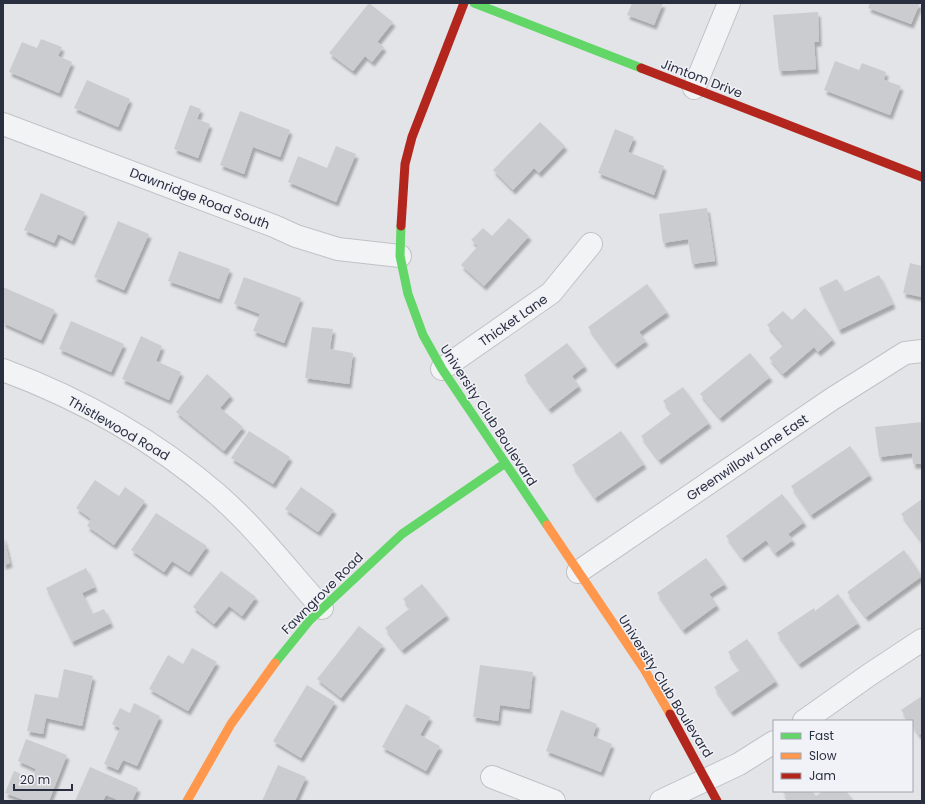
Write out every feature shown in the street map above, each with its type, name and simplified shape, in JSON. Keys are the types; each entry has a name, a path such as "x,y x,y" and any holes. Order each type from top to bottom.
{"street":[{"name":"University Club Boulevard","path":"464,3 412,138 405,164 402,191 400,256 408,294 423,335 442,369 504,464 644,670 708,780 717,801"},
{"name":"Jimtom Drive","path":"474,3 922,177"},
{"path":"694,88 729,3"},
{"name":"Dawnridge Road South","path":"3,124 267,223 296,236 338,249 400,256"},
{"name":"Thicket Lane","path":"442,369 551,293 591,244"},
{"name":"Greenwillow Lane East","path":"578,572 832,399 905,353 921,351"},
{"name":"Thistlewood Road","path":"3,370 36,382 89,408 127,429 174,459 218,495 242,519 322,608"},
{"name":"Fawngrove Road","path":"187,801 231,724 258,685 292,641 322,608 402,534 504,464"},
{"path":"805,720 922,640"},
{"path":"661,801 739,764 773,743"},
{"path":"492,777 554,801"}],"building":[{"path":"369,3 393,22 377,42 384,47 372,62 365,56 353,71 329,53"},
{"path":"632,3 663,3 654,25 627,15"},
{"path":"870,3 920,3 911,24 868,8"},
{"path":"818,12 819,42 814,42 816,69 779,71 773,15"},
{"path":"41,39 62,47 58,56 72,62 59,93 9,72 22,42 37,48"},
{"path":"835,61 859,70 862,63 886,72 884,80 901,86 890,115 824,90"},
{"path":"87,80 130,99 118,127 74,108"},
{"path":"190,105 201,109 197,119 210,124 198,158 174,149"},
{"path":"240,111 290,130 280,157 253,147 244,174 220,165"},
{"path":"540,122 565,146 539,173 534,168 513,190 493,170"},
{"path":"615,129 634,137 628,152 664,166 654,195 598,173"},
{"path":"336,146 356,154 336,202 288,182 298,156 327,168"},
{"path":"41,193 85,212 72,241 58,234 54,243 24,230"},
{"path":"707,208 715,261 692,264 688,239 663,243 659,214"},
{"path":"509,218 529,236 484,286 461,265 478,246 471,240 483,228 492,236"},
{"path":"118,221 149,234 124,290 94,277"},
{"path":"179,251 230,269 219,299 168,281"},
{"path":"910,263 922,266 922,297 903,293"},
{"path":"879,275 893,304 839,330 819,288 837,279 844,292"},
{"path":"244,277 301,298 284,343 253,331 260,314 234,304"},
{"path":"647,284 667,312 639,332 646,341 615,364 588,327"},
{"path":"3,287 55,310 41,340 3,323"},
{"path":"805,308 833,339 818,352 814,347 783,374 769,358 784,345 767,325 783,311 792,320"},
{"path":"71,321 124,344 111,372 59,349"},
{"path":"312,327 333,329 330,349 353,353 349,384 305,378"},
{"path":"141,336 162,346 156,361 181,372 169,400 122,379"},
{"path":"567,343 585,366 572,376 579,386 549,409 524,375"},
{"path":"750,353 770,377 720,418 700,394"},
{"path":"207,374 231,395 220,408 243,427 224,451 176,412"},
{"path":"683,387 709,423 659,460 641,436 672,413 663,401"},
{"path":"922,422 922,464 913,464 912,453 879,457 875,427"},
{"path":"249,431 290,457 273,484 231,458"},
{"path":"621,431 644,464 595,498 572,465"},
{"path":"850,446 870,475 811,515 791,486"},
{"path":"95,480 119,496 125,487 145,501 114,545 87,526 91,519 76,508"},
{"path":"301,487 334,510 318,532 285,509"},
{"path":"782,494 804,522 788,534 793,540 775,553 766,540 742,558 726,536"},
{"path":"922,499 922,542 901,514"},
{"path":"156,513 207,546 189,572 172,561 164,572 131,550"},
{"path":"3,535 10,563 3,565"},
{"path":"904,550 922,576 866,617 847,592"},
{"path":"706,558 725,584 709,594 717,605 683,630 657,593"},
{"path":"86,568 95,587 82,593 92,614 104,609 111,623 72,642 46,588"},
{"path":"221,571 256,597 242,616 229,606 214,624 193,607"},
{"path":"422,584 447,615 402,650 385,628 410,608 403,599"},
{"path":"838,594 858,623 799,664 777,633 814,608 815,611"},
{"path":"359,626 383,645 341,698 317,679"},
{"path":"747,639 776,681 731,712 714,687 740,670 728,652"},
{"path":"192,648 217,662 188,711 149,689 168,655 183,664"},
{"path":"480,665 533,672 529,709 500,705 498,721 473,717"},
{"path":"64,669 93,676 82,726 46,718 43,734 27,731 35,694 58,698"},
{"path":"307,685 335,702 301,758 273,741"},
{"path":"922,696 922,733 919,735 913,726 913,720 908,720 901,710"},
{"path":"134,703 160,716 137,766 123,760 118,770 104,764 120,728 112,724 120,708 130,713"},
{"path":"406,704 430,717 420,735 440,746 426,771 382,747"},
{"path":"561,710 597,724 593,736 612,744 601,772 546,751"},
{"path":"26,739 67,755 49,801 27,801 5,793 14,771 33,779 36,769 18,761"},
{"path":"278,765 306,777 295,801 262,801"},
{"path":"90,767 138,788 132,801 120,801 106,795 103,801 75,801"},
{"path":"783,792 813,792 816,796 822,792 847,792 854,801 790,801"}],"traffic: fast":[{"path":"474,3 641,68"},
{"path":"401,226 400,256 408,294 423,335 442,369 547,525"},
{"path":"275,663 310,620 402,534 504,464"}],"traffic: slow":[{"path":"547,525 644,669 670,714"},
{"path":"187,801 231,724 275,663"}],"traffic: jam":[{"path":"401,226 405,164 412,137 464,3"},
{"path":"641,68 922,177"},
{"path":"670,714 717,801"}]}
